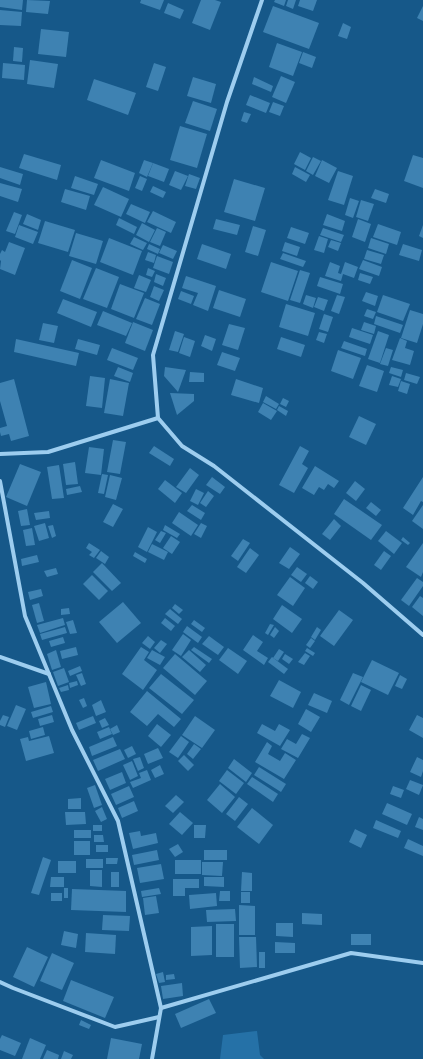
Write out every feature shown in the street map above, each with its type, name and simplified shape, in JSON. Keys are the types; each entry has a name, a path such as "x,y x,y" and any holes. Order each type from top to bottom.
{"street":[{"path":"262,0 227,102 153,355 158,418 182,446 214,466 364,583 423,636"},
{"path":"0,454 48,452 158,418"},
{"path":"0,481 25,616 72,730 118,821 161,1008 152,1059"},
{"path":"0,657 49,674"},
{"path":"161,1008 351,953 423,963"},
{"path":"0,982 115,1027 159,1017"}],"shaded area":[{"path":"257,1031 260,1055 264,1059 220,1059 223,1035"}],"building":[{"path":"0,0 23,0 22,10 0,7"},
{"path":"27,0 50,1 48,14 26,12"},
{"path":"141,0 164,0 160,10 140,3"},
{"path":"201,0 215,0 221,2 210,30 192,23"},
{"path":"275,0 286,0 284,6 274,2"},
{"path":"288,0 296,0 293,9 286,6"},
{"path":"300,0 317,0 313,11 298,6"},
{"path":"168,3 184,10 180,19 164,13"},
{"path":"273,6 319,23 309,49 263,32"},
{"path":"423,6 423,21 417,18"},
{"path":"0,10 22,12 21,26 0,25"},
{"path":"343,23 351,27 347,39 338,36"},
{"path":"41,29 69,32 66,57 38,54"},
{"path":"277,43 302,52 293,76 269,67"},
{"path":"14,47 23,48 22,62 13,61"},
{"path":"303,52 316,57 312,68 299,63"},
{"path":"30,60 58,64 54,88 27,84"},
{"path":"3,63 25,65 24,80 2,78"},
{"path":"154,63 166,67 158,91 146,87"},
{"path":"281,76 295,82 286,103 272,97"},
{"path":"193,77 216,84 211,103 187,96"},
{"path":"254,77 273,86 271,92 252,84"},
{"path":"94,79 136,93 128,115 87,100"},
{"path":"250,95 270,103 266,113 246,105"},
{"path":"193,101 217,109 210,131 185,123"},
{"path":"273,102 284,106 280,116 269,112"},
{"path":"244,112 251,114 247,123 241,121"},
{"path":"180,126 207,134 197,168 170,160"},
{"path":"300,152 311,158 305,170 294,164"},
{"path":"24,154 61,165 57,180 19,168"},
{"path":"413,155 423,158 423,188 404,181"},
{"path":"313,157 321,161 313,175 306,171"},
{"path":"101,160 135,173 129,191 94,178"},
{"path":"144,160 153,163 147,177 139,173"},
{"path":"322,160 337,168 329,183 315,176"},
{"path":"153,163 169,169 164,182 148,176"},
{"path":"0,167 23,174 20,185 0,178"},
{"path":"295,167 310,175 306,182 292,174"},
{"path":"175,171 188,176 181,190 169,185"},
{"path":"338,171 353,176 344,205 328,200"},
{"path":"189,174 200,178 196,189 185,186"},
{"path":"75,176 98,184 94,195 71,188"},
{"path":"140,176 147,179 142,191 135,188"},
{"path":"234,179 265,188 255,221 224,212"},
{"path":"0,183 22,189 18,202 0,196"},
{"path":"153,186 166,192 163,198 150,192"},
{"path":"103,187 129,199 121,217 94,205"},
{"path":"65,189 90,196 86,210 61,202"},
{"path":"375,189 389,194 386,203 371,198"},
{"path":"350,198 359,201 353,218 345,215"},
{"path":"361,200 374,204 368,221 356,217"},
{"path":"131,204 150,212 145,223 126,214"},
{"path":"153,211 176,222 171,233 147,222"},
{"path":"14,212 22,215 15,234 6,231"},
{"path":"27,214 41,220 38,230 23,224"},
{"path":"327,214 345,221 342,231 323,225"},
{"path":"119,218 137,227 134,234 116,225"},
{"path":"216,219 240,225 237,235 213,229"},
{"path":"358,219 371,224 365,242 352,237"},
{"path":"45,221 75,230 68,252 38,243"},
{"path":"142,223 155,230 149,242 136,235"},
{"path":"378,224 401,232 397,245 373,237"},
{"path":"19,225 38,232 33,244 15,237"},
{"path":"423,225 423,238 419,236"},
{"path":"253,226 266,230 258,256 245,252"},
{"path":"291,227 309,233 305,244 287,238"},
{"path":"157,228 166,232 160,246 150,242"},
{"path":"323,228 344,235 341,242 320,235"},
{"path":"76,233 103,241 96,264 69,256"},
{"path":"319,236 328,239 324,253 314,250"},
{"path":"134,237 147,243 143,250 130,244"},
{"path":"109,238 142,251 133,275 100,262"},
{"path":"371,238 389,244 386,254 368,248"},
{"path":"331,240 341,243 338,251 328,247"},
{"path":"9,242 25,248 15,275 0,269 0,254 2,250 5,252"},
{"path":"285,242 300,247 297,256 282,251"},
{"path":"149,244 160,249 158,254 147,249"},
{"path":"202,244 231,254 226,269 197,259"},
{"path":"403,244 422,250 419,261 399,255"},
{"path":"163,245 177,251 173,259 159,253"},
{"path":"367,250 384,255 381,264 364,259"},
{"path":"148,252 156,255 154,263 145,260"},
{"path":"283,253 306,261 303,267 280,259"},
{"path":"157,256 173,262 169,274 153,268"},
{"path":"72,260 92,268 80,299 60,291"},
{"path":"363,260 382,267 379,276 359,269"},
{"path":"271,262 298,271 288,301 261,292"},
{"path":"330,262 340,266 338,273 341,274 345,262 358,267 354,278 343,274 341,281 325,276"},
{"path":"96,268 119,277 107,308 83,299"},
{"path":"148,268 155,271 152,277 146,275"},
{"path":"300,270 310,273 300,303 290,300"},
{"path":"360,273 373,277 370,284 358,280"},
{"path":"156,274 166,278 163,286 154,282"},
{"path":"139,275 151,280 146,292 134,288"},
{"path":"186,276 216,286 208,311 193,305 198,293 182,288"},
{"path":"320,277 343,284 340,294 317,286"},
{"path":"120,284 144,293 134,318 111,309"},
{"path":"154,286 164,290 159,301 150,297"},
{"path":"219,290 246,299 240,317 213,308"},
{"path":"181,291 194,296 191,304 178,299"},
{"path":"366,292 378,296 375,306 362,301"},
{"path":"306,295 316,298 313,308 303,304"},
{"path":"337,295 345,297 339,314 331,311"},
{"path":"383,295 410,304 403,321 377,312"},
{"path":"318,297 328,300 324,311 314,307"},
{"path":"145,298 160,304 152,325 136,319"},
{"path":"63,299 97,312 91,327 57,313"},
{"path":"286,304 315,313 308,336 279,327"},
{"path":"367,309 376,312 373,319 364,316"},
{"path":"410,310 423,314 423,324 417,343 401,338"},
{"path":"103,311 132,323 126,336 97,325"},
{"path":"324,314 333,317 328,332 319,329"},
{"path":"376,316 403,325 400,333 374,324"},
{"path":"133,322 153,330 145,351 125,343"},
{"path":"364,322 376,326 374,334 361,330"},
{"path":"43,323 58,326 54,343 39,340"},
{"path":"229,324 245,328 238,350 222,345"},
{"path":"352,328 373,335 370,344 349,337"},
{"path":"175,331 184,334 178,352 169,350"},
{"path":"378,331 389,335 380,363 368,359"},
{"path":"319,332 327,334 324,343 316,340"},
{"path":"205,335 216,339 212,351 201,346"},
{"path":"184,337 195,341 190,357 179,353"},
{"path":"281,337 305,345 301,357 277,349"},
{"path":"400,338 407,341 405,348 414,351 410,365 392,360"},
{"path":"16,339 79,353 76,366 14,352"},
{"path":"78,339 100,345 97,355 75,349"},
{"path":"344,341 367,349 365,356 341,348"},
{"path":"112,348 138,358 133,370 107,360"},
{"path":"386,348 393,350 388,366 380,364"},
{"path":"338,350 361,358 353,379 331,371"},
{"path":"222,352 240,358 235,371 217,365"},
{"path":"367,365 384,371 377,392 359,386"},
{"path":"118,367 133,373 130,382 114,376"},
{"path":"165,367 186,370 178,392 164,376"},
{"path":"391,367 403,370 401,377 389,373"},
{"path":"190,372 204,373 204,382 189,382"},
{"path":"406,373 420,377 417,384 404,380"},
{"path":"90,376 105,378 102,408 86,406"},
{"path":"392,376 401,379 398,387 389,385"},
{"path":"14,379 29,436 11,441 9,434 1,436 0,432 0,428 7,426 0,401 0,383"},
{"path":"110,379 129,383 123,416 104,413"},
{"path":"236,379 263,388 259,403 231,395"},
{"path":"401,381 410,384 407,394 398,391"},
{"path":"170,393 194,394 194,401 177,415"},
{"path":"266,396 279,404 276,409 263,402"},
{"path":"283,398 289,401 286,407 280,404"},
{"path":"263,403 277,411 271,420 258,412"},
{"path":"279,406 288,411 286,416 277,410"},
{"path":"359,416 376,424 366,445 349,437"},
{"path":"113,440 126,442 120,474 107,472"},
{"path":"154,446 174,459 170,466 149,453"},
{"path":"300,446 309,451 302,464 308,468 294,493 279,485"},
{"path":"89,447 104,449 101,475 85,473"},
{"path":"75,462 78,484 66,485 63,464"},
{"path":"20,464 41,472 27,506 6,497"},
{"path":"59,465 64,498 52,499 47,467"},
{"path":"315,466 339,481 334,488 328,484 324,490 319,487 314,495 302,488"},
{"path":"190,468 199,475 186,493 176,487"},
{"path":"102,474 108,475 104,494 98,493"},
{"path":"110,475 122,478 116,500 105,497"},
{"path":"212,477 225,487 220,494 206,485"},
{"path":"423,477 423,502 421,501 413,515 403,508"},
{"path":"165,480 182,493 175,503 158,489"},
{"path":"355,481 365,489 356,501 346,493"},
{"path":"80,486 82,492 67,495 66,489"},
{"path":"196,489 204,493 198,505 190,501"},
{"path":"208,491 214,496 206,507 200,503"},
{"path":"344,499 382,525 371,540 334,514"},
{"path":"371,502 381,510 376,516 366,508"},
{"path":"113,504 123,509 113,527 103,522"},
{"path":"192,505 205,513 201,520 187,511"},
{"path":"423,505 423,529 412,521"},
{"path":"27,509 30,525 21,526 18,511"},
{"path":"49,511 50,518 36,520 34,513"},
{"path":"179,512 198,525 191,536 172,523"},
{"path":"334,519 341,526 330,540 322,534"},
{"path":"45,523 49,538 39,541 34,526"},
{"path":"201,523 207,526 201,538 194,534"},
{"path":"53,525 56,536 52,538 48,526"},
{"path":"165,525 180,534 177,538 163,530"},
{"path":"148,527 157,532 147,552 138,547"},
{"path":"32,528 35,545 26,546 23,530"},
{"path":"161,531 166,533 160,543 155,540"},
{"path":"386,531 402,543 394,554 378,541"},
{"path":"171,536 180,542 172,554 163,548"},
{"path":"403,537 410,543 408,545 401,540"},
{"path":"243,539 250,543 238,561 231,556"},
{"path":"89,543 100,550 94,558 89,555 92,552 86,548"},
{"path":"423,543 423,572 421,577 406,567"},
{"path":"152,544 168,552 164,560 148,552"},
{"path":"290,547 300,554 289,569 279,563"},
{"path":"250,548 259,555 246,573 237,567"},
{"path":"101,551 109,557 105,564 96,558"},
{"path":"384,551 391,556 381,570 374,565"},
{"path":"135,552 147,559 145,563 133,556"},
{"path":"37,555 39,562 22,566 21,559"},
{"path":"102,563 121,583 112,591 93,572"},
{"path":"297,567 307,574 301,582 291,575"},
{"path":"56,568 58,574 47,577 44,571"},
{"path":"92,575 108,591 99,600 83,584"},
{"path":"310,576 318,582 313,589 305,583"},
{"path":"290,577 305,588 293,606 277,595"},
{"path":"417,578 423,582 423,586 409,606 401,600"},
{"path":"41,589 43,596 30,600 28,592"},
{"path":"420,596 423,598 423,616 412,607"},
{"path":"123,602 141,623 117,643 99,622"},
{"path":"39,603 44,621 37,623 32,605"},
{"path":"175,604 183,610 179,614 172,608"},
{"path":"282,605 302,619 292,633 273,619"},
{"path":"69,608 70,614 61,615 61,609"},
{"path":"170,609 182,619 178,624 165,614"},
{"path":"339,610 353,620 334,646 320,636"},
{"path":"63,618 65,625 40,633 37,625"},
{"path":"165,618 175,626 171,631 161,623"},
{"path":"73,620 77,633 70,634 66,622"},
{"path":"194,620 205,628 202,632 191,624"},
{"path":"270,624 274,625 268,635 265,633"},
{"path":"187,626 202,637 198,643 183,632"},
{"path":"65,627 67,633 42,640 40,634"},
{"path":"275,627 279,631 274,638 270,635"},
{"path":"317,627 321,630 315,640 311,637"},
{"path":"183,634 191,640 181,656 172,650"},
{"path":"253,635 263,642 257,651 268,658 264,665 243,650"},
{"path":"148,636 155,642 150,649 142,643"},
{"path":"209,636 224,647 218,655 202,644"},
{"path":"63,637 65,643 51,647 49,641"},
{"path":"311,638 315,641 310,648 306,645"},
{"path":"161,640 167,644 160,653 154,648"},
{"path":"76,647 78,655 62,659 60,651"},
{"path":"141,647 149,652 144,660 157,670 143,690 122,674"},
{"path":"194,647 212,659 209,663 191,650"},
{"path":"228,648 247,661 238,674 219,660"},
{"path":"307,648 315,653 313,656 305,651"},
{"path":"279,649 284,652 278,661 273,658"},
{"path":"56,650 61,667 52,670 47,654"},
{"path":"152,650 165,657 160,665 147,658"},
{"path":"189,650 206,665 200,672 182,657"},
{"path":"305,653 310,656 304,665 298,662"},
{"path":"175,654 207,681 195,695 163,668"},
{"path":"285,654 293,659 289,664 282,659"},
{"path":"272,657 288,669 284,674 268,662"},
{"path":"372,660 399,673 388,695 361,682"},
{"path":"80,666 82,671 70,676 68,671"},
{"path":"64,668 69,682 58,686 53,672"},
{"path":"82,673 86,684 81,686 76,675"},
{"path":"353,673 363,677 349,705 340,700"},
{"path":"161,674 194,700 182,714 149,688"},
{"path":"400,675 407,679 402,689 395,686"},
{"path":"279,680 301,692 293,708 270,696"},
{"path":"77,681 78,685 70,688 69,683"},
{"path":"46,682 51,704 34,708 28,687"},
{"path":"68,685 69,690 61,692 59,688"},
{"path":"361,685 371,690 361,711 351,706"},
{"path":"147,691 181,719 174,727 158,714 147,726 130,712"},
{"path":"314,693 332,701 327,713 308,705"},
{"path":"84,698 87,706 83,708 79,700"},
{"path":"101,700 106,712 96,716 92,705"},
{"path":"16,705 26,709 17,730 7,726"},
{"path":"51,706 53,712 33,718 31,712"},
{"path":"306,709 320,717 311,732 298,724"},
{"path":"3,715 9,717 5,727 0,725"},
{"path":"52,715 54,722 40,726 38,719"},
{"path":"417,715 423,718 423,738 409,730"},
{"path":"93,716 96,723 79,730 76,723"},
{"path":"195,716 215,730 202,748 182,735"},
{"path":"105,718 109,725 102,728 99,721"},
{"path":"157,724 171,735 161,747 148,736"},
{"path":"262,724 275,731 279,724 290,730 280,746 257,733"},
{"path":"117,725 120,732 113,735 110,729"},
{"path":"43,727 45,735 31,739 29,731"},
{"path":"109,727 112,734 100,739 97,732"},
{"path":"302,734 310,738 298,758 281,749 287,739 296,744"},
{"path":"49,736 54,753 26,761 20,739 28,737 29,741"},
{"path":"181,736 189,742 178,758 169,752"},
{"path":"113,737 117,746 92,756 89,747"},
{"path":"267,742 272,746 268,754 280,761 285,753 296,760 284,779 255,762"},
{"path":"194,744 201,749 193,759 187,754"},
{"path":"132,746 136,754 128,758 124,750"},
{"path":"158,748 163,758 148,764 144,754"},
{"path":"120,749 125,759 98,771 93,760"},
{"path":"184,755 194,765 188,771 178,761"},
{"path":"140,757 144,768 138,771 133,759"},
{"path":"417,757 423,760 423,771 421,777 410,772"},
{"path":"234,759 252,773 246,782 228,768"},
{"path":"132,761 138,776 130,780 123,765"},
{"path":"160,765 164,774 155,778 151,770"},
{"path":"259,767 286,784 281,792 254,775"},
{"path":"147,770 151,780 133,788 130,782 141,778 139,773"},
{"path":"227,770 244,783 236,794 219,781"},
{"path":"122,772 126,783 110,790 105,779"},
{"path":"252,777 278,794 273,802 247,784"},
{"path":"410,780 423,785 419,795 406,789"},
{"path":"220,784 235,797 222,813 207,800"},
{"path":"95,785 102,805 94,808 87,788"},
{"path":"129,786 134,797 116,805 111,794"},
{"path":"393,786 404,790 401,798 390,794"},
{"path":"176,795 184,802 173,813 165,806"},
{"path":"239,797 248,804 235,821 226,814"},
{"path":"81,798 81,809 68,809 68,799"},
{"path":"134,801 138,811 122,818 118,808"},
{"path":"387,803 412,814 407,825 382,814"},
{"path":"102,807 107,819 101,822 95,811"},
{"path":"252,808 273,825 259,844 237,827"},
{"path":"65,812 85,812 86,824 66,825"},
{"path":"180,812 193,823 182,835 169,824"},
{"path":"419,817 423,819 423,830 415,827"},
{"path":"376,820 401,831 398,838 373,828"},
{"path":"93,825 102,825 102,831 93,831"},
{"path":"194,825 206,825 205,838 194,838"},
{"path":"355,829 367,835 361,848 349,842"},
{"path":"74,830 91,830 91,838 74,838"},
{"path":"140,831 141,836 156,833 158,843 133,849 129,833"},
{"path":"94,835 103,835 104,842 94,842"},
{"path":"408,839 423,846 423,856 404,848"},
{"path":"74,841 90,841 90,855 74,855"},
{"path":"178,844 183,852 175,857 169,849"},
{"path":"96,845 108,845 108,852 96,852"},
{"path":"157,850 159,860 134,865 132,855"},
{"path":"204,850 227,850 227,860 204,860"},
{"path":"43,857 51,860 39,895 31,893"},
{"path":"106,858 118,858 117,864 106,864"},
{"path":"86,859 103,859 103,868 86,868"},
{"path":"175,860 201,860 201,874 175,874"},
{"path":"58,861 76,861 76,873 58,873"},
{"path":"202,862 223,862 222,876 202,875"},
{"path":"161,864 164,879 140,883 137,868"},
{"path":"90,870 102,870 102,887 90,886"},
{"path":"111,872 119,872 119,887 111,887"},
{"path":"242,872 252,873 252,891 241,891"},
{"path":"51,877 64,877 64,887 50,887"},
{"path":"204,877 224,877 224,887 204,886"},
{"path":"173,879 199,879 199,888 185,888 185,896 173,896"},
{"path":"64,888 68,888 68,898 64,898"},
{"path":"159,888 161,894 142,897 141,891"},
{"path":"72,889 126,891 126,912 71,910"},
{"path":"220,891 230,891 230,901 219,901"},
{"path":"241,892 250,892 250,903 241,903"},
{"path":"51,893 62,893 62,901 51,901"},
{"path":"216,893 217,906 190,909 189,895"},
{"path":"156,896 159,913 145,915 143,898"},
{"path":"239,905 255,906 255,935 239,935"},
{"path":"235,909 236,921 207,922 206,910"},
{"path":"302,913 322,914 322,925 302,924"},
{"path":"103,915 130,916 129,931 102,930"},
{"path":"276,923 293,923 293,937 276,936"},
{"path":"216,924 234,924 234,957 216,957"},
{"path":"212,926 212,955 191,956 191,927"},
{"path":"64,931 78,934 76,948 61,945"},
{"path":"86,933 116,935 115,954 85,952"},
{"path":"351,934 371,934 371,945 351,945"},
{"path":"239,937 256,937 257,967 240,968"},
{"path":"275,942 295,943 295,953 275,953"},
{"path":"27,947 48,957 34,987 13,977"},
{"path":"259,952 265,952 265,968 259,968"},
{"path":"52,953 74,963 62,990 40,981"},
{"path":"163,972 165,982 159,983 156,974"},
{"path":"174,974 175,979 166,980 166,975"},
{"path":"71,980 114,997 105,1018 63,1001"},
{"path":"182,983 183,996 163,999 161,986"},
{"path":"209,999 216,1013 181,1028 175,1014"},
{"path":"81,1020 91,1025 89,1029 79,1025"},
{"path":"2,1035 21,1043 15,1056 0,1050 0,1039"},
{"path":"30,1038 46,1045 40,1059 22,1059"},
{"path":"111,1038 142,1044 139,1059 107,1059"},
{"path":"47,1050 59,1055 58,1059 43,1059"},
{"path":"64,1051 73,1055 71,1059 61,1059"}]}
